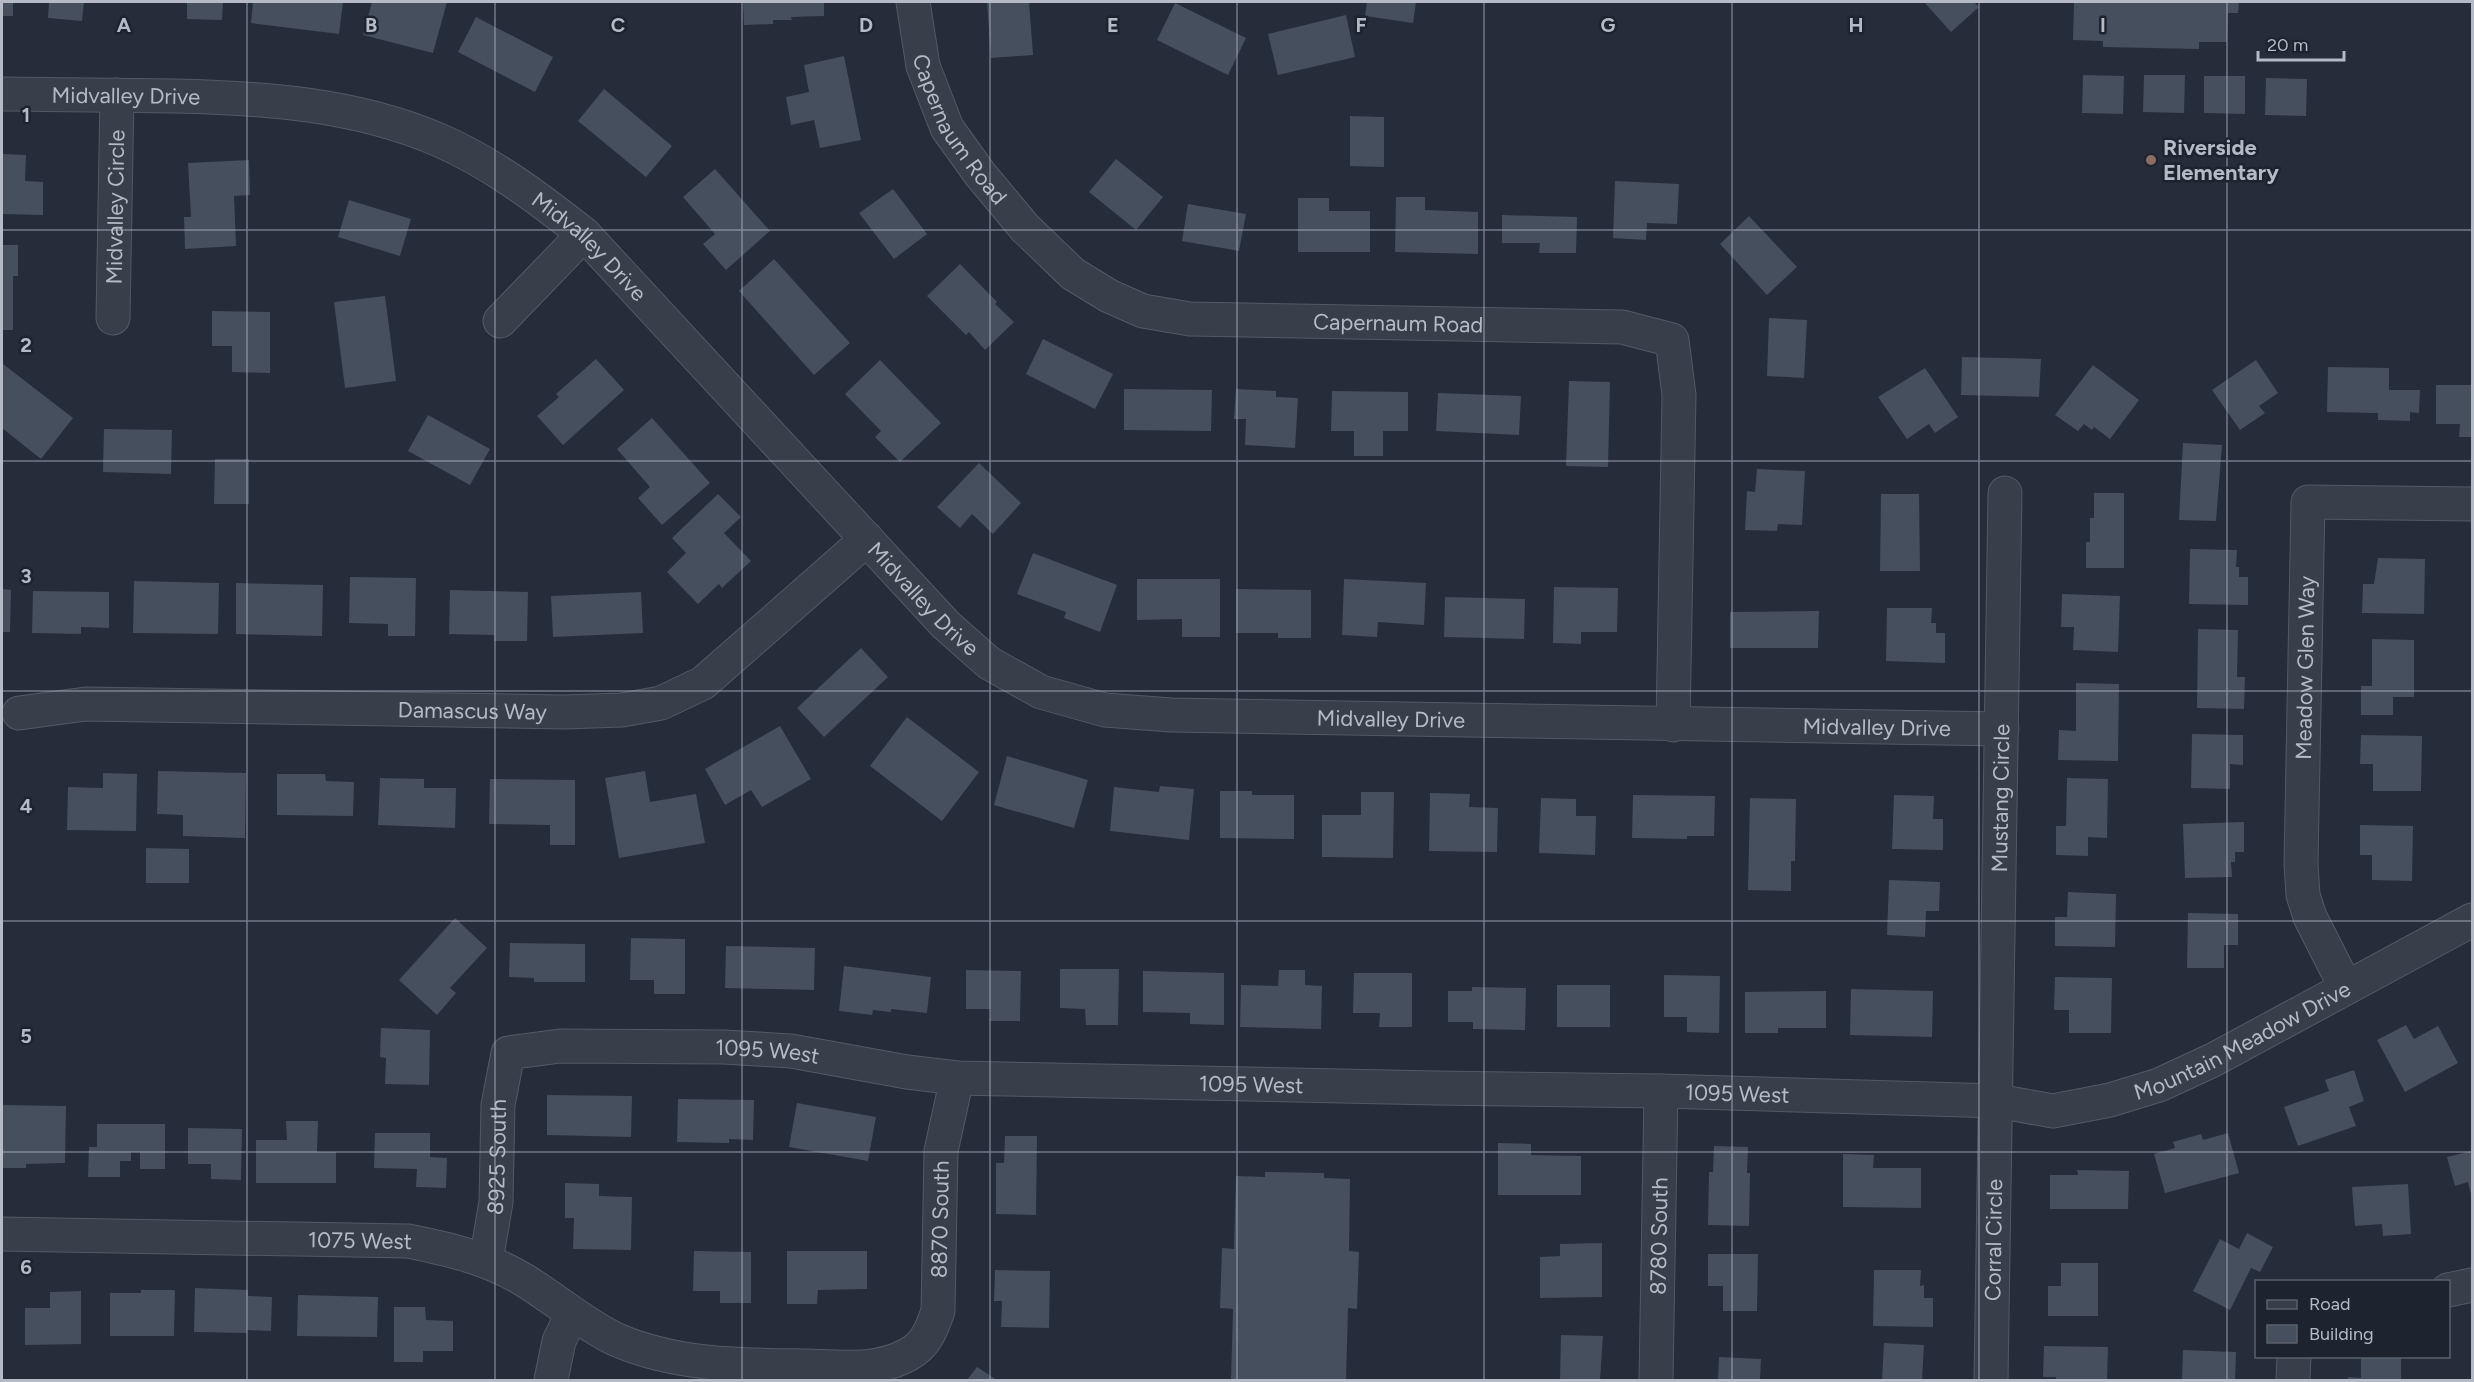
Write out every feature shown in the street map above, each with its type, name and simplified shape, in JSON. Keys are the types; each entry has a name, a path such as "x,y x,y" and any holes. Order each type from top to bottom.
{"street":[{"name":"Capernaum Road","path":"913,2 923,66 947,128 980,174 1025,228 1073,274 1109,296 1143,311 1190,319 1622,327 1672,340 1679,395 1673,725"},
{"name":"Midvalley Drive","path":"2,94 239,98 303,103 369,116 439,140 516,182 584,234 946,625 989,663 1041,692 1105,710 1171,715 2002,729"},
{"name":"Midvalley Circle","path":"112,318 117,95"},
{"path":"500,321 584,234"},
{"name":"Mustang Circle","path":"1996,1101 2005,493"},
{"name":"Meadow Glen Way","path":"2346,988 2310,917 2303,895 2301,864 2307,502 2472,504"},
{"name":"Damascus Way","path":"20,713 86,704 564,712 622,710 661,703 703,682 867,539"},
{"name":"Mountain Meadow Drive","path":"1996,1101 2053,1111 2110,1100 2159,1084 2213,1060 2472,920"},
{"name":"1095 West","path":"508,1053 560,1046 735,1048 791,1051 907,1072 957,1078 1661,1091 1996,1101"},
{"name":"8925 South","path":"486,1261 496,1202 498,1106 508,1053"},
{"name":"8870 South","path":"911,1354 930,1335 938,1311 941,1151 957,1078"},
{"name":"8780 South","path":"1656,1380 1661,1091"},
{"name":"Corral Circle","path":"1991,1380 1996,1101"},
{"name":"1075 West","path":"2,1234 408,1241 448,1249 486,1261 523,1279 572,1314 615,1338 655,1353 692,1361 736,1365 854,1367 884,1365 911,1354"},
{"path":"2450,1290 2472,1285"},
{"path":"551,1380 559,1341 572,1314"},
{"path":"2293,1380 2294,1358"}],"building":[{"path":"2,2 13,2 13,16 2,16"},
{"path":"49,2 84,2 82,21 48,18"},
{"path":"187,2 223,2 222,20 187,19"},
{"path":"253,2 343,2 339,34 251,23"},
{"path":"372,2 447,2 433,53 363,35"},
{"path":"743,2 824,2 824,16 791,17 792,20 773,20 773,24 744,25"},
{"path":"987,2 1029,2 1033,55 991,58"},
{"path":"1367,2 1416,2 1413,23 1365,16"},
{"path":"1924,2 1974,2 1979,7 1951,32"},
{"path":"2074,2 2239,2 2238,13 2228,13 2227,42 2199,42 2199,49 2103,47 2103,41 2073,40"},
{"path":"1175,3 1246,38 1228,75 1157,40"},
{"path":"1346,15 1355,57 1278,75 1268,34"},
{"path":"476,17 553,57 535,92 458,52"},
{"path":"844,56 861,140 820,148 814,120 791,125 786,97 809,92 804,65"},
{"path":"2083,75 2124,76 2123,114 2082,113"},
{"path":"2144,75 2185,75 2184,113 2143,112"},
{"path":"2204,76 2245,76 2245,114 2204,113"},
{"path":"2266,78 2307,79 2306,116 2265,115"},
{"path":"604,89 672,146 646,177 578,121"},
{"path":"1350,116 1384,117 1384,167 1350,166"},
{"path":"2,154 26,155 25,181 43,182 43,215 2,214"},
{"path":"1116,159 1163,197 1136,230 1089,192"},
{"path":"249,160 250,195 234,196 236,246 185,249 184,217 191,217 188,163"},
{"path":"715,169 770,231 726,270 703,244 715,234 683,197"},
{"path":"1615,181 1679,184 1677,224 1647,223 1646,240 1613,238"},
{"path":"893,189 927,234 894,259 859,213"},
{"path":"1396,197 1425,197 1425,210 1478,212 1478,254 1395,252"},
{"path":"1298,198 1329,198 1329,211 1370,211 1370,252 1298,252"},
{"path":"349,200 411,219 400,256 338,237"},
{"path":"1188,204 1246,214 1239,251 1182,241"},
{"path":"1502,215 1577,217 1576,253 1539,253 1540,243 1502,243"},
{"path":"1749,216 1797,267 1767,295 1720,244"},
{"path":"2,245 18,245 18,276 13,276 13,330 2,330"},
{"path":"774,259 850,343 814,375 739,291"},
{"path":"960,264 1014,322 985,350 969,332 966,335 927,296"},
{"path":"385,296 396,381 345,388 334,302"},
{"path":"212,311 270,312 270,373 232,372 232,346 212,346"},
{"path":"1769,318 1807,320 1804,378 1767,376"},
{"path":"1043,339 1113,374 1095,409 1026,374"},
{"path":"1962,357 2041,359 2039,397 1961,395"},
{"path":"596,359 624,390 563,445 537,416 559,397 556,394"},
{"path":"880,360 941,423 900,462 875,437 881,431 845,394"},
{"path":"2256,360 2278,393 2259,406 2265,413 2240,430 2212,390"},
{"path":"3,364 73,418 41,459 2,428"},
{"path":"2093,365 2139,400 2110,439 2094,427 2092,430 2084,424 2078,431 2055,415"},
{"path":"2328,367 2389,368 2389,390 2420,390 2419,413 2410,412 2410,421 2378,420 2378,413 2327,412"},
{"path":"1925,368 1958,417 1935,433 1929,424 1907,439 1878,397"},
{"path":"1569,381 1610,382 1608,467 1566,466"},
{"path":"2436,385 2472,385 2472,437 2459,437 2460,424 2436,424"},
{"path":"1124,389 1212,390 1211,431 1124,430"},
{"path":"1236,389 1276,391 1276,397 1298,398 1295,448 1245,445 1246,419 1234,419"},
{"path":"1332,391 1408,392 1408,431 1383,431 1383,456 1354,456 1354,431 1331,431"},
{"path":"1438,393 1521,396 1519,435 1436,431"},
{"path":"428,415 490,449 470,485 408,451"},
{"path":"652,418 710,483 662,525 638,498 650,487 617,449"},
{"path":"104,429 172,430 171,474 103,472"},
{"path":"2183,443 2222,445 2216,521 2179,520"},
{"path":"215,459 249,459 249,504 214,504"},
{"path":"979,463 1021,503 993,534 972,514 960,528 937,507"},
{"path":"1757,469 1805,471 1802,525 1778,524 1777,531 1745,530 1747,491 1755,492"},
{"path":"2094,493 2124,493 2124,568 2086,568 2086,542 2090,542 2090,518 2094,518"},
{"path":"718,494 741,517 724,533 751,561 722,588 719,584 698,604 667,572 686,553 672,538"},
{"path":"1881,494 1919,494 1920,571 1880,571"},
{"path":"2190,549 2237,550 2236,567 2239,567 2239,577 2248,577 2248,605 2189,604"},
{"path":"1033,553 1117,585 1100,632 1064,618 1066,612 1017,594"},
{"path":"2378,558 2425,559 2424,614 2362,613 2363,584 2374,584"},
{"path":"350,577 416,578 415,636 388,636 388,624 349,623"},
{"path":"1137,579 1220,579 1220,637 1182,637 1182,619 1137,620"},
{"path":"1344,579 1426,583 1424,625 1378,622 1377,637 1342,635"},
{"path":"134,581 219,583 218,634 133,633"},
{"path":"236,583 323,585 322,636 236,634"},
{"path":"1554,587 1618,588 1617,632 1581,632 1581,644 1553,643"},
{"path":"2,589 11,590 10,632 2,632"},
{"path":"1236,589 1311,590 1311,638 1278,638 1278,633 1236,633"},
{"path":"450,590 528,592 527,641 494,641 494,635 449,634"},
{"path":"33,591 109,592 109,628 81,627 81,634 32,633"},
{"path":"641,592 643,633 553,637 551,596"},
{"path":"2062,594 2120,596 2118,652 2073,650 2074,627 2061,627"},
{"path":"1445,597 1525,599 1524,639 1444,637"},
{"path":"1887,608 1932,608 1931,623 1936,623 1936,633 1945,633 1945,663 1886,661"},
{"path":"1819,611 1818,648 1730,648 1730,612"},
{"path":"2198,629 2238,630 2237,677 2245,677 2244,709 2197,708"},
{"path":"2372,639 2414,640 2414,697 2393,697 2393,715 2361,715 2361,686 2372,686"},
{"path":"861,648 888,677 824,737 797,708"},
{"path":"2076,683 2119,684 2118,761 2058,760 2059,730 2076,731"},
{"path":"907,717 979,772 942,821 870,766"},
{"path":"780,726 811,779 762,807 751,790 725,805 705,769"},
{"path":"2192,734 2243,735 2243,765 2230,764 2230,789 2191,788"},
{"path":"2361,735 2422,736 2421,791 2373,791 2373,764 2360,764"},
{"path":"1007,756 1088,780 1074,828 994,805"},
{"path":"158,771 246,773 245,838 183,836 183,815 157,814"},
{"path":"645,771 650,802 696,794 705,843 619,858 605,778"},
{"path":"103,773 137,774 136,831 67,830 68,787 103,788"},
{"path":"277,774 325,774 326,781 354,782 353,816 277,815"},
{"path":"380,778 424,779 424,788 456,788 455,828 378,825"},
{"path":"2067,778 2108,779 2107,838 2088,837 2088,856 2056,855 2056,826 2066,826"},
{"path":"490,779 575,780 575,845 550,845 550,825 489,824"},
{"path":"1160,786 1194,789 1189,840 1110,831 1114,787 1159,792"},
{"path":"1220,791 1252,791 1252,795 1294,795 1294,839 1220,838"},
{"path":"1361,792 1394,792 1393,858 1322,857 1322,815 1361,815"},
{"path":"1430,793 1470,794 1469,807 1498,808 1497,852 1429,851"},
{"path":"1633,795 1715,796 1714,836 1687,836 1687,839 1632,838"},
{"path":"1894,795 1934,796 1933,819 1943,819 1943,850 1892,849"},
{"path":"1541,798 1576,799 1576,816 1596,816 1595,855 1539,853"},
{"path":"1750,798 1796,799 1795,861 1791,861 1791,891 1748,890"},
{"path":"2244,822 2244,852 2235,852 2235,862 2231,862 2232,877 2185,878 2183,824"},
{"path":"2360,825 2413,826 2412,881 2372,880 2372,855 2360,855"},
{"path":"146,848 189,849 189,883 146,883"},
{"path":"1889,880 1940,882 1939,911 1926,911 1925,937 1887,935"},
{"path":"2068,892 2116,894 2115,947 2055,946 2055,917 2067,917"},
{"path":"2188,913 2238,914 2238,945 2224,945 2224,968 2187,968"},
{"path":"455,918 487,948 450,988 456,993 437,1015 399,980"},
{"path":"631,938 685,939 685,994 654,994 654,980 630,980"},
{"path":"510,943 585,944 585,982 534,982 534,978 509,977"},
{"path":"726,946 815,948 814,990 725,988"},
{"path":"844,966 931,977 927,1013 891,1009 891,1012 873,1010 872,1015 839,1011"},
{"path":"1060,969 1119,969 1118,1025 1086,1025 1085,1009 1060,1008"},
{"path":"966,970 1021,971 1020,1021 990,1021 991,1009 966,1009"},
{"path":"1279,970 1305,970 1305,985 1322,986 1321,1029 1240,1027 1241,985 1278,986"},
{"path":"1143,971 1224,973 1224,1025 1190,1024 1190,1013 1143,1012"},
{"path":"1354,973 1412,973 1412,1027 1379,1027 1380,1013 1353,1013"},
{"path":"1664,975 1720,976 1719,1033 1687,1032 1687,1017 1664,1017"},
{"path":"2055,977 2112,978 2111,1033 2069,1033 2069,1010 2054,1010"},
{"path":"1557,985 1610,985 1610,1027 1557,1027"},
{"path":"1472,987 1526,988 1525,1030 1473,1029 1473,1022 1448,1022 1448,991 1472,991"},
{"path":"1851,989 1933,991 1932,1037 1850,1035"},
{"path":"1826,991 1826,1028 1778,1028 1778,1033 1745,1033 1745,992"},
{"path":"2406,1025 2414,1039 2438,1026 2458,1063 2405,1092 2377,1040"},
{"path":"381,1028 430,1030 429,1085 385,1084 386,1058 380,1057"},
{"path":"2354,1070 2364,1101 2349,1107 2356,1126 2298,1146 2284,1107 2329,1091 2325,1080"},
{"path":"547,1095 632,1096 631,1137 547,1135"},
{"path":"678,1099 754,1100 753,1140 729,1139 729,1143 677,1142"},
{"path":"797,1103 876,1117 868,1161 789,1147"},
{"path":"2,1105 66,1106 65,1163 26,1164 26,1168 2,1168"},
{"path":"286,1121 318,1121 317,1152 336,1152 336,1183 256,1183 256,1140 287,1140"},
{"path":"97,1124 165,1124 165,1169 140,1169 140,1152 131,1152 131,1161 120,1161 120,1177 88,1177 89,1147 97,1147"},
{"path":"188,1128 242,1129 241,1180 211,1179 211,1164 188,1164"},
{"path":"375,1133 430,1133 430,1157 447,1158 446,1188 416,1187 417,1169 374,1168"},
{"path":"2228,1133 2239,1173 2165,1193 2154,1154 2175,1148 2173,1142 2201,1134 2203,1140"},
{"path":"1005,1136 1037,1136 1036,1215 996,1214 996,1163 1004,1163"},
{"path":"1498,1143 1531,1144 1531,1155 1581,1156 1581,1195 1498,1195"},
{"path":"1714,1146 1748,1147 1749,1226 1708,1225 1709,1172 1713,1172"},
{"path":"2472,1151 2472,1198 2468,1182 2455,1186 2447,1157"},
{"path":"1843,1154 1874,1155 1873,1168 1921,1168 1921,1208 1843,1207"},
{"path":"2077,1170 2129,1171 2128,1209 2050,1209 2050,1175 2078,1175"},
{"path":"1265,1172 1324,1173 1324,1178 1350,1179 1349,1251 1359,1252 1357,1309 1348,1308 1346,1380 1231,1380 1233,1309 1220,1308 1222,1248 1234,1249 1236,1176 1265,1177"},
{"path":"565,1183 599,1184 599,1196 632,1197 631,1250 573,1249 574,1218 565,1218"},
{"path":"2408,1184 2411,1234 2383,1236 2382,1224 2355,1226 2352,1187"},
{"path":"2247,1233 2273,1247 2260,1272 2251,1268 2230,1310 2193,1291 2220,1239 2239,1249"},
{"path":"1602,1243 1602,1297 1540,1298 1540,1257 1560,1256 1560,1244"},
{"path":"694,1251 751,1252 751,1303 720,1303 720,1291 693,1291"},
{"path":"787,1251 867,1251 867,1289 818,1290 817,1304 787,1304"},
{"path":"1708,1254 1758,1254 1757,1311 1723,1311 1723,1286 1708,1286"},
{"path":"2061,1263 2098,1263 2098,1316 2048,1316 2048,1286 2061,1286"},
{"path":"995,1270 1050,1271 1049,1328 1001,1327 1002,1301 994,1301"},
{"path":"1874,1270 1921,1270 1920,1286 1924,1285 1924,1298 1933,1298 1933,1327 1873,1326"},
{"path":"195,1288 248,1290 248,1296 272,1297 271,1331 194,1332"},
{"path":"141,1290 175,1290 174,1336 110,1336 110,1293 141,1293"},
{"path":"81,1291 81,1344 25,1345 25,1308 50,1308 50,1292"},
{"path":"298,1295 378,1297 377,1337 297,1336"},
{"path":"394,1307 425,1307 426,1320 453,1321 453,1351 423,1351 423,1362 394,1362"},
{"path":"1561,1335 1603,1336 1600,1380 1560,1380"},
{"path":"1884,1343 1924,1345 1922,1380 1882,1380"},
{"path":"2044,1346 2108,1347 2107,1380 2056,1380 2056,1377 2043,1377"},
{"path":"2183,1350 2236,1352 2235,1380 2182,1380"},
{"path":"1719,1357 1761,1359 1760,1380 1718,1380"},
{"path":"2361,1358 2401,1358 2401,1380 2348,1380 2348,1377 2361,1378"},
{"path":"977,1367 997,1380 967,1380"}],"place":[{"name":"Riverside Elementary","path":"2151,160"}]}
